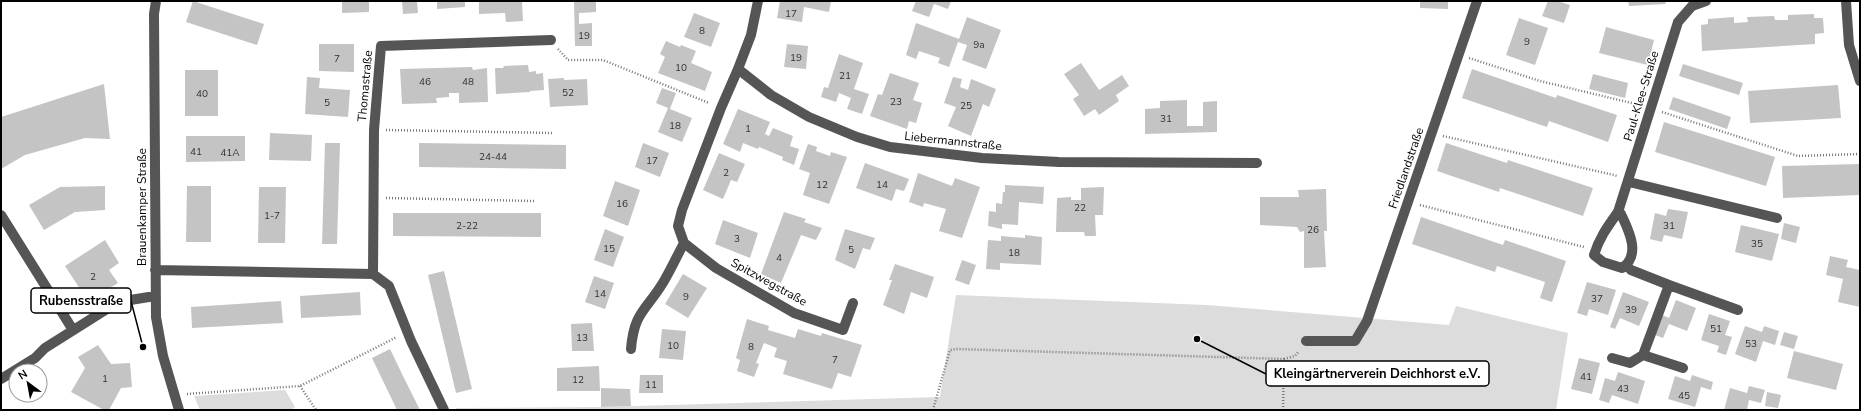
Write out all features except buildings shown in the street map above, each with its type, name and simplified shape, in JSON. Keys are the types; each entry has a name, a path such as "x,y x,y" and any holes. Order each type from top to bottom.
{"street":[{"name":"Brauenkamper Straße","path":"156,1 154,14 155,296 159,337 179,410"},
{"path":"630,349 632,332 639,314 663,283 684,243 678,226 682,210 751,35 758,1"},
{"name":"Friedlandstraße","path":"1306,341 1355,341 1367,321 1477,1"},
{"name":"Paul-Klee-Straße","path":"1595,251 1605,228 1618,212 1678,22 1692,6 1706,1"},
{"path":"1846,1 1849,45 1860,82"},
{"name":"Thomastraße","path":"373,274 374,130 381,46 551,40"},
{"name":"Liebermannstraße","path":"738,69 771,95 809,117 857,138 890,147 997,159 1059,162 1257,163"},
{"path":"1629,180 1777,218"},
{"path":"1595,251 1594,255 1603,262 1622,268 1626,265 1633,248 1628,229 1621,214 1618,212"},
{"path":"1,215 73,330"},
{"name":"Spitzwegstraße","path":"684,243 716,268 794,312 843,330 853,303"},
{"path":"1626,265 1631,270 1738,310"},
{"path":"155,270 373,274 388,286 407,332 444,410"},
{"path":"1612,358 1630,363 1643,355 1669,285"},
{"path":"1,379 35,358 44,348 118,302 155,296"},
{"path":"1643,355 1683,368"}],"path":[{"path":"551,40 568,60 603,60 721,108"},
{"path":"1459,55 1540,81 1650,108 1798,156 1860,154"},
{"path":"374,130 554,132"},
{"path":"1432,133 1629,180"},
{"path":"374,198 534,201"},
{"path":"1408,202 1578,245 1595,251"},
{"path":"174,395 300,386 407,332"},
{"path":"933,410 950,350 1284,359 1295,356 1306,341"},
{"path":"1283,410 1284,359"},
{"path":"300,386 316,410"}],"shaded area":[{"path":"956,295 1207,305 1449,325 1456,306 1568,333 1556,410 457,410 456,408 601,407 940,397"},
{"path":"285,390 295,407 291,410 200,410 194,396"}],"place":[{"name":"Kleingärtnerverein Deichhorst e.V.","path":"1197,339"},
{"name":"Rubensstraße","path":"143,347"}]}
